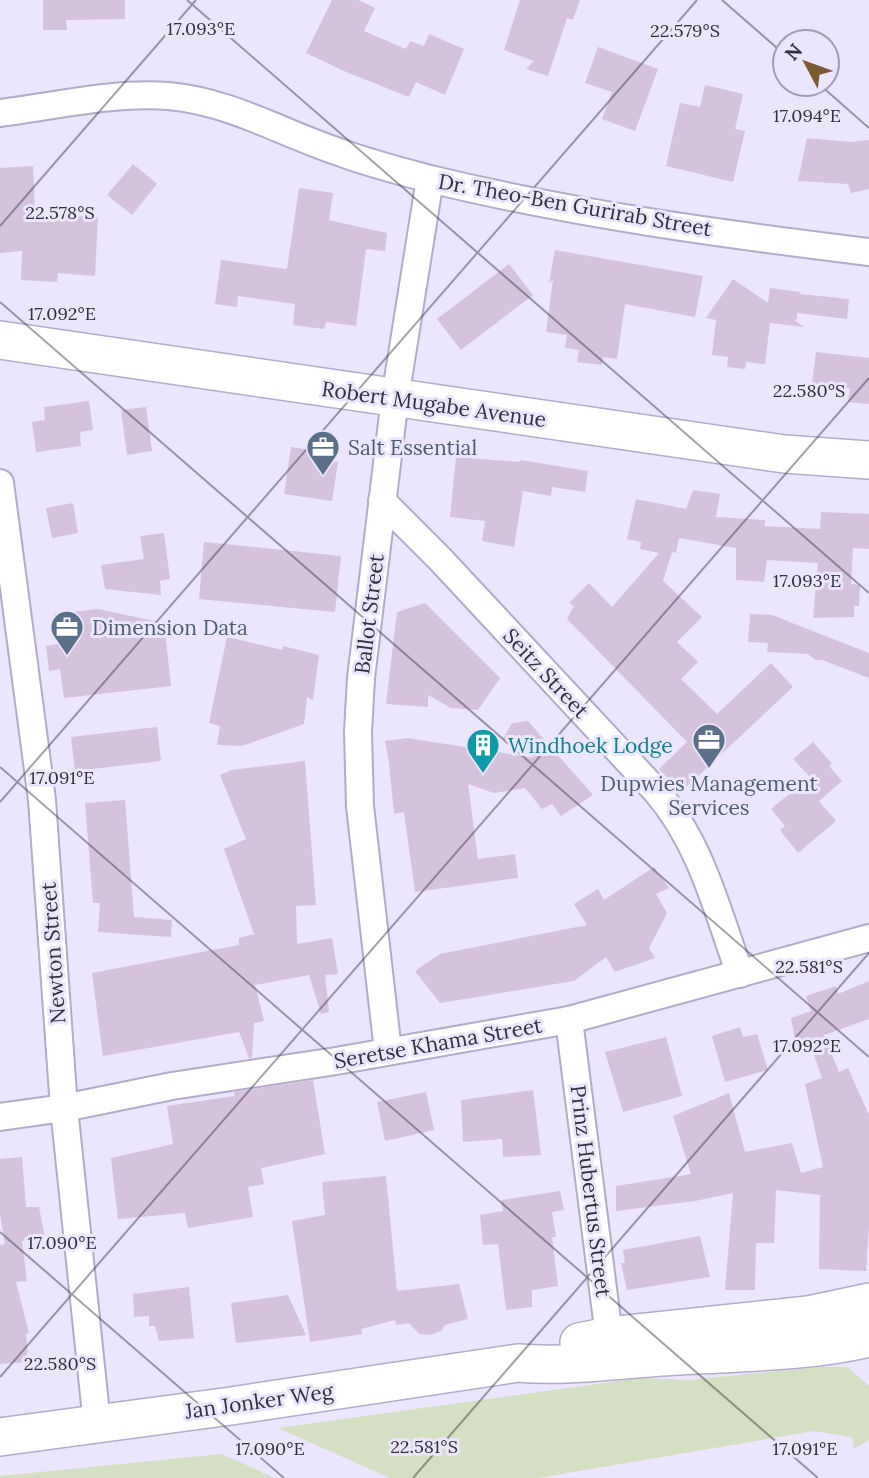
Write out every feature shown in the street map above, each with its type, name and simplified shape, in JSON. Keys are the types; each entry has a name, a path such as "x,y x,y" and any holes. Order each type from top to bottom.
{"main road":[{"name":"Robert Mugabe Avenue","path":"0,340 784,454 869,460"},
{"name":"Jan Jonker Weg","path":"0,1437 518,1363 546,1365 611,1348 869,1302"},
{"name":"Jan Jonker Weg","path":"611,1348 749,1354 828,1346 869,1338"}],"street":[{"name":"Dr. Theo-Ben Gurirab Street","path":"0,113 124,96 169,96 207,103 262,120 338,152 430,179 556,206 869,252"},
{"name":"Ballot Street","path":"388,1051 360,806 358,765 361,678 395,398 430,179"},
{"name":"Newton Street","path":"0,483 42,800 64,1108 97,1424"},
{"name":"Seitz Street","path":"382,501 468,589 656,791 676,816 700,861 740,974"},
{"name":"Seretse Khama Street","path":"0,1117 569,1020 869,938"},
{"name":"Prinz Hubertus Street","path":"569,1020 611,1348"}],"green space":[{"path":"821,1367 847,1367 869,1386 869,1440 854,1449 852,1437 814,1431 538,1478 390,1478 278,1428 641,1378 689,1380"},
{"path":"222,1454 275,1478 0,1478 0,1476"}],"building":[{"path":"43,0 125,0 125,19 66,20 67,30 43,30"},
{"path":"332,0 358,0 375,8 364,31 406,49 410,41 424,46 429,34 464,49 445,95 416,82 409,97 306,53"},
{"path":"520,0 580,0 573,20 567,18 548,76 526,69 534,61 504,50"},
{"path":"598,47 658,69 635,131 602,119 612,92 585,83"},
{"path":"705,85 743,94 735,129 745,131 733,182 666,166 680,103 700,107"},
{"path":"807,138 851,142 869,140 869,189 851,193 848,184 798,181"},
{"path":"133,164 157,184 132,215 107,195"},
{"path":"33,166 35,214 98,217 95,276 58,273 57,282 21,280 22,251 0,253 0,168"},
{"path":"299,188 333,193 329,220 387,233 385,251 366,249 356,326 326,322 324,329 293,325 295,304 238,296 237,307 215,304 221,260 287,269"},
{"path":"555,250 703,276 695,317 625,304 617,359 603,357 602,365 577,362 579,350 565,348 567,335 546,332 553,279 549,283"},
{"path":"509,264 533,295 461,350 437,319"},
{"path":"733,279 768,303 770,288 849,299 847,319 797,313 797,320 793,319 804,327 770,323 765,364 746,362 745,369 727,367 728,357 712,355 716,320 706,318"},
{"path":"816,352 869,358 869,404 848,402 850,388 812,384"},
{"path":"89,401 93,430 80,432 81,446 36,452 32,422 45,420 44,407"},
{"path":"146,407 152,451 127,455 121,410"},
{"path":"291,447 317,451 316,459 338,462 332,501 284,494"},
{"path":"456,457 520,460 588,471 585,492 552,487 551,496 523,491 514,547 482,541 485,521 450,517"},
{"path":"693,490 720,494 716,517 765,520 765,526 820,529 821,512 869,514 869,549 853,548 851,584 860,585 859,606 854,606 854,617 813,618 818,563 767,560 764,582 736,580 736,548 679,538 676,553 672,552 663,581 702,617 677,642 698,662 681,679 717,714 771,663 793,687 681,792 659,769 687,742 567,619 574,606 569,603 589,583 612,607 659,553 640,549 641,542 627,539 636,499 686,509"},
{"path":"73,503 78,533 52,538 46,508"},
{"path":"164,533 170,579 160,581 161,595 105,589 101,565 144,559 140,536"},
{"path":"204,542 341,556 335,612 199,599"},
{"path":"425,603 500,678 478,710 451,708 428,695 428,707 386,704 397,612"},
{"path":"98,609 164,623 171,686 64,698 60,669 49,671 46,646 58,644 54,614"},
{"path":"750,614 772,615 869,653 869,678 816,660 808,654 767,652 768,643 748,642"},
{"path":"227,637 319,655 313,700 307,697 304,724 242,746 217,745 220,726 209,723"},
{"name":"Windhoek Lodge","path":"528,721 593,795 561,816 552,804 542,809 525,788 494,793 468,784 478,859 515,854 518,878 415,892 404,812 394,814 385,741 407,738 535,758 503,739 512,723"},
{"path":"157,727 161,761 75,771 71,737"},
{"path":"813,742 832,764 829,766 842,781 819,801 836,821 798,853 780,830 785,826 771,809 810,777 793,759"},
{"path":"305,761 316,905 296,906 297,944 332,938 338,974 325,975 329,1012 321,1014 309,975 255,985 264,1021 254,1023 252,1058 249,1058 239,1032 103,1056 92,973 239,945 239,938 254,934 224,849 246,839 220,775 231,770"},
{"path":"125,800 134,917 172,920 171,937 98,932 100,903 93,903 85,803"},
{"path":"654,867 669,888 656,894 667,913 649,948 655,958 615,972 606,957 574,981 440,1003 415,971 440,954 587,925 574,904 598,889 604,900"},
{"path":"869,981 869,1019 824,1035 839,1072 848,1068 869,1115 869,1225 866,1271 819,1269 820,1195 776,1190 774,1243 756,1243 755,1290 725,1290 733,1193 695,1201 616,1211 616,1186 691,1174 673,1116 729,1093 745,1152 792,1143 801,1173 823,1167 805,1084 822,1078 809,1040 796,1044 791,1018 811,1011 806,996 836,986 838,994"},
{"path":"740,1027 743,1037 757,1034 768,1070 725,1082 712,1036"},
{"path":"666,1037 682,1096 623,1112 605,1052"},
{"path":"313,1080 325,1154 261,1168 264,1184 248,1187 253,1217 188,1228 185,1213 118,1219 111,1158 173,1144 167,1106"},
{"path":"533,1090 541,1155 503,1157 502,1139 463,1142 461,1100"},
{"path":"426,1092 434,1130 385,1141 377,1102"},
{"path":"22,1157 26,1207 39,1207 45,1238 22,1241 27,1281 16,1282 29,1333 26,1334 28,1362 0,1364 0,1245 5,1244 0,1214 0,1159"},
{"path":"386,1176 397,1291 459,1284 468,1319 445,1325 441,1331 430,1335 419,1334 409,1323 396,1325 395,1320 361,1329 362,1334 310,1342 292,1221 325,1215 322,1182"},
{"path":"560,1191 564,1210 552,1212 558,1286 532,1290 532,1307 506,1310 498,1244 483,1245 480,1215 503,1211 501,1200"},
{"path":"700,1236 710,1277 627,1290 621,1263 625,1263 623,1250"},
{"path":"189,1287 194,1338 159,1341 155,1326 149,1326 149,1316 134,1317 133,1294"},
{"path":"288,1295 306,1335 236,1343 231,1303"}],"place":[{"name":"Salt Essential","path":"323,477"},
{"name":"Dimension Data","path":"67,657"},
{"name":"Dupwies Management Services","path":"709,770"},
{"name":"Windhoek Lodge","path":"483,775"}]}
